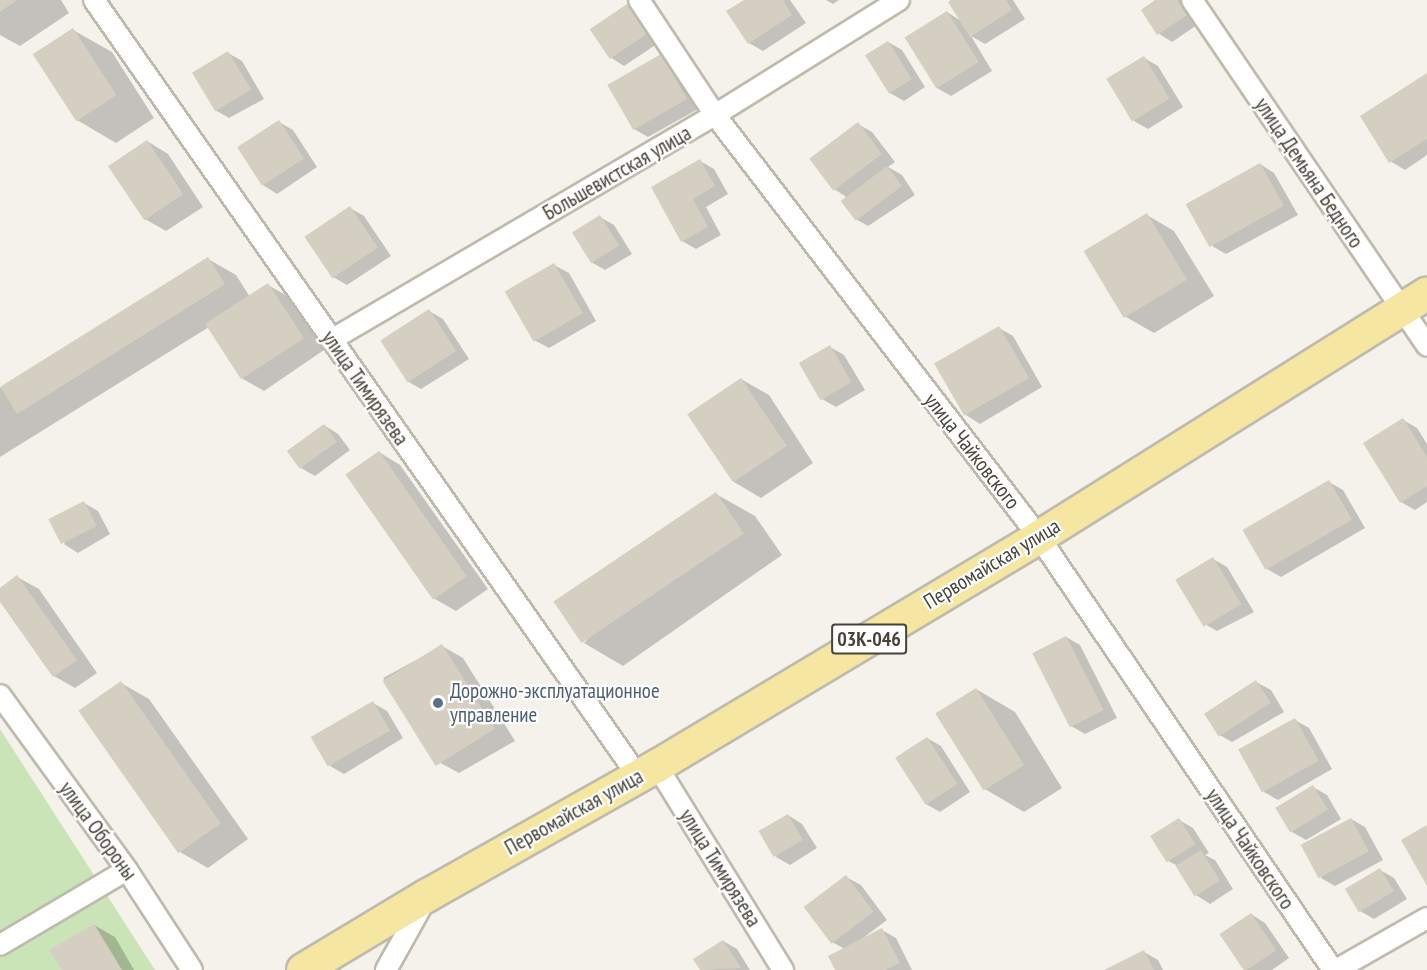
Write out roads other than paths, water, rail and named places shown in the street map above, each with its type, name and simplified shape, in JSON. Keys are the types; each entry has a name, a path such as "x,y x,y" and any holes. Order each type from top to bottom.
{"main road":[{"name":"Первомайская улица","path":"303,970 428,895 647,771 1039,537 1414,302"}],"street":[{"name":"улица Тимирязева","path":"94,0 331,340 647,771 783,970"},
{"name":"улица Чайковского","path":"639,0 715,115 1039,537 1335,970"},
{"name":"Большевистская улица","path":"331,340 715,115 899,0"},
{"name":"улица Демьяна Бедного","path":"1192,0 1414,302 1427,346"},
{"name":"улица Обороны","path":"0,695 127,870 192,970"},
{"path":"0,945 127,870"},
{"path":"386,970 428,895"},
{"path":"1335,970 1427,918"}],"place":[{"name":"Дорожно-эксплуатационное управление","path":"438,703"}]}
